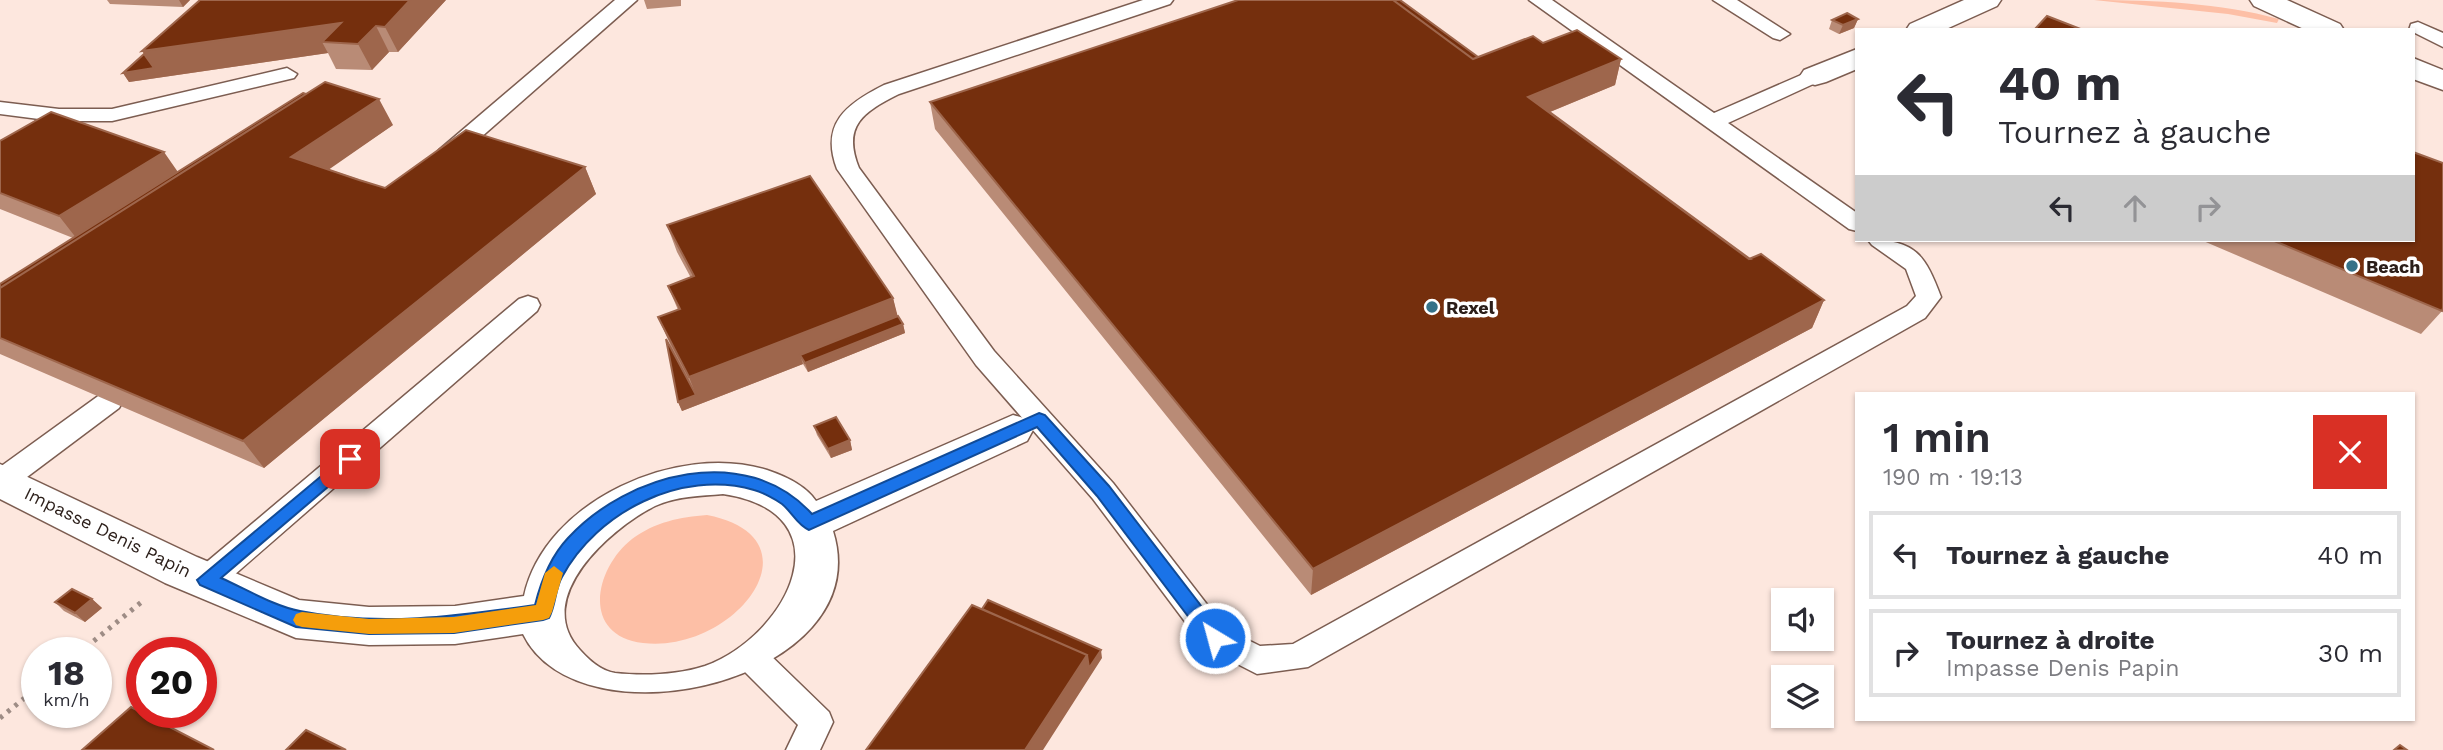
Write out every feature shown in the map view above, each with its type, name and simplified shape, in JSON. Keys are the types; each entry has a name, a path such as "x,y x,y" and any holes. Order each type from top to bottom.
{"street":[{"path":"1924,28 1987,0"},
{"path":"2264,0 2326,28"},
{"path":"1815,76 1855,59"},
{"path":"809,523 1026,424"},
{"path":"723,478 759,484 789,500 809,523 818,553 813,590 791,628 755,661 708,685 658,697 611,693 573,676 550,648 543,612 551,578 573,544 603,516 641,495 682,482 723,478"},
{"name":"Impasse Denis Papin","path":"2,483 194,575 296,619 369,626 454,625 543,612"}],"lane":[{"path":"427,169 459,146 627,0"},
{"path":"1163,0 914,80 880,95 846,123 840,143 848,169 985,358 1026,424 1103,491 1215,638 1257,660 1297,657 1916,312 1929,296 1916,265 1883,242"},
{"path":"1539,0 1855,223"},
{"path":"1723,0 1780,34"},
{"path":"2418,28 2443,41"},
{"path":"0,108 59,115 112,115 287,74"},
{"path":"1712,122 1815,76"},
{"path":"0,158 59,115"},
{"path":"194,575 528,305"},
{"path":"2,483 110,401"},
{"path":"755,661 817,722 803,750"}],"path":[{"path":"103,637 194,575"},
{"path":"0,718 21,701"}],"shaded area":[{"path":"2094,0 2187,4 2234,9 2279,19 2277,23 2228,14"},
{"path":"707,515 742,528 759,546 762,569 753,592 735,613 708,631 677,642 643,643 623,637 610,627 602,614 600,599 609,566 619,551 632,539 659,524"}],"building":[{"path":"200,0 410,0 385,27 376,26 358,44 322,42 341,23 142,51"},
{"name":"Rexel","path":"1238,0 1393,0 1473,59 1533,36 1543,43 1577,30 1621,59 1528,97 1749,259 1761,254 1824,300 1313,569 930,102"},
{"path":"1393,0 1400,0 1478,57 1473,59"},
{"path":"1847,13 1858,19 1843,25 1832,20"},
{"path":"2047,16 2078,28 2036,28"},
{"path":"144,54 154,68 123,73"},
{"path":"325,82 379,99 291,157 359,180 385,188 466,130 585,167 243,441 0,338 0,288"},
{"path":"303,93 306,94 0,288 0,284"},
{"path":"1536,102 1750,259 1749,259"},
{"path":"51,112 164,152 59,216 0,193 0,141"},
{"path":"2415,153 2443,163 2442,311 2277,242 2415,242"},
{"path":"810,176 893,298 689,377 658,317 680,309 668,286 694,276 667,225"},
{"path":"898,316 903,324 805,363 800,355"},
{"path":"666,339 696,395 678,402"},
{"path":"836,417 850,440 828,449 814,426"},
{"path":"72,589 92,599 75,613 55,602"},
{"path":"988,600 1101,650 1089,668 1087,655 982,609"},
{"path":"972,605 1087,655 1025,750 866,750"},
{"path":"126,711 126,728 172,728 214,750 82,750 107,728 112,728 112,724"},
{"path":"306,730 346,750 286,750"},
{"path":"2400,745 2407,750 2394,750"}],"slow traffic":[{"path":"302,620 369,626 454,625 543,612 554,573"}],"place":[{"name":"Beach","path":"2352,266"},
{"name":"Rexel","path":"1432,307"}],"route":[{"path":"350,459 206,580 296,619 369,626 454,625 543,612 551,578 573,544 603,516 641,495 682,482 723,478 759,484 789,500 809,523 1039,419 1103,491 1215,638"}]}
